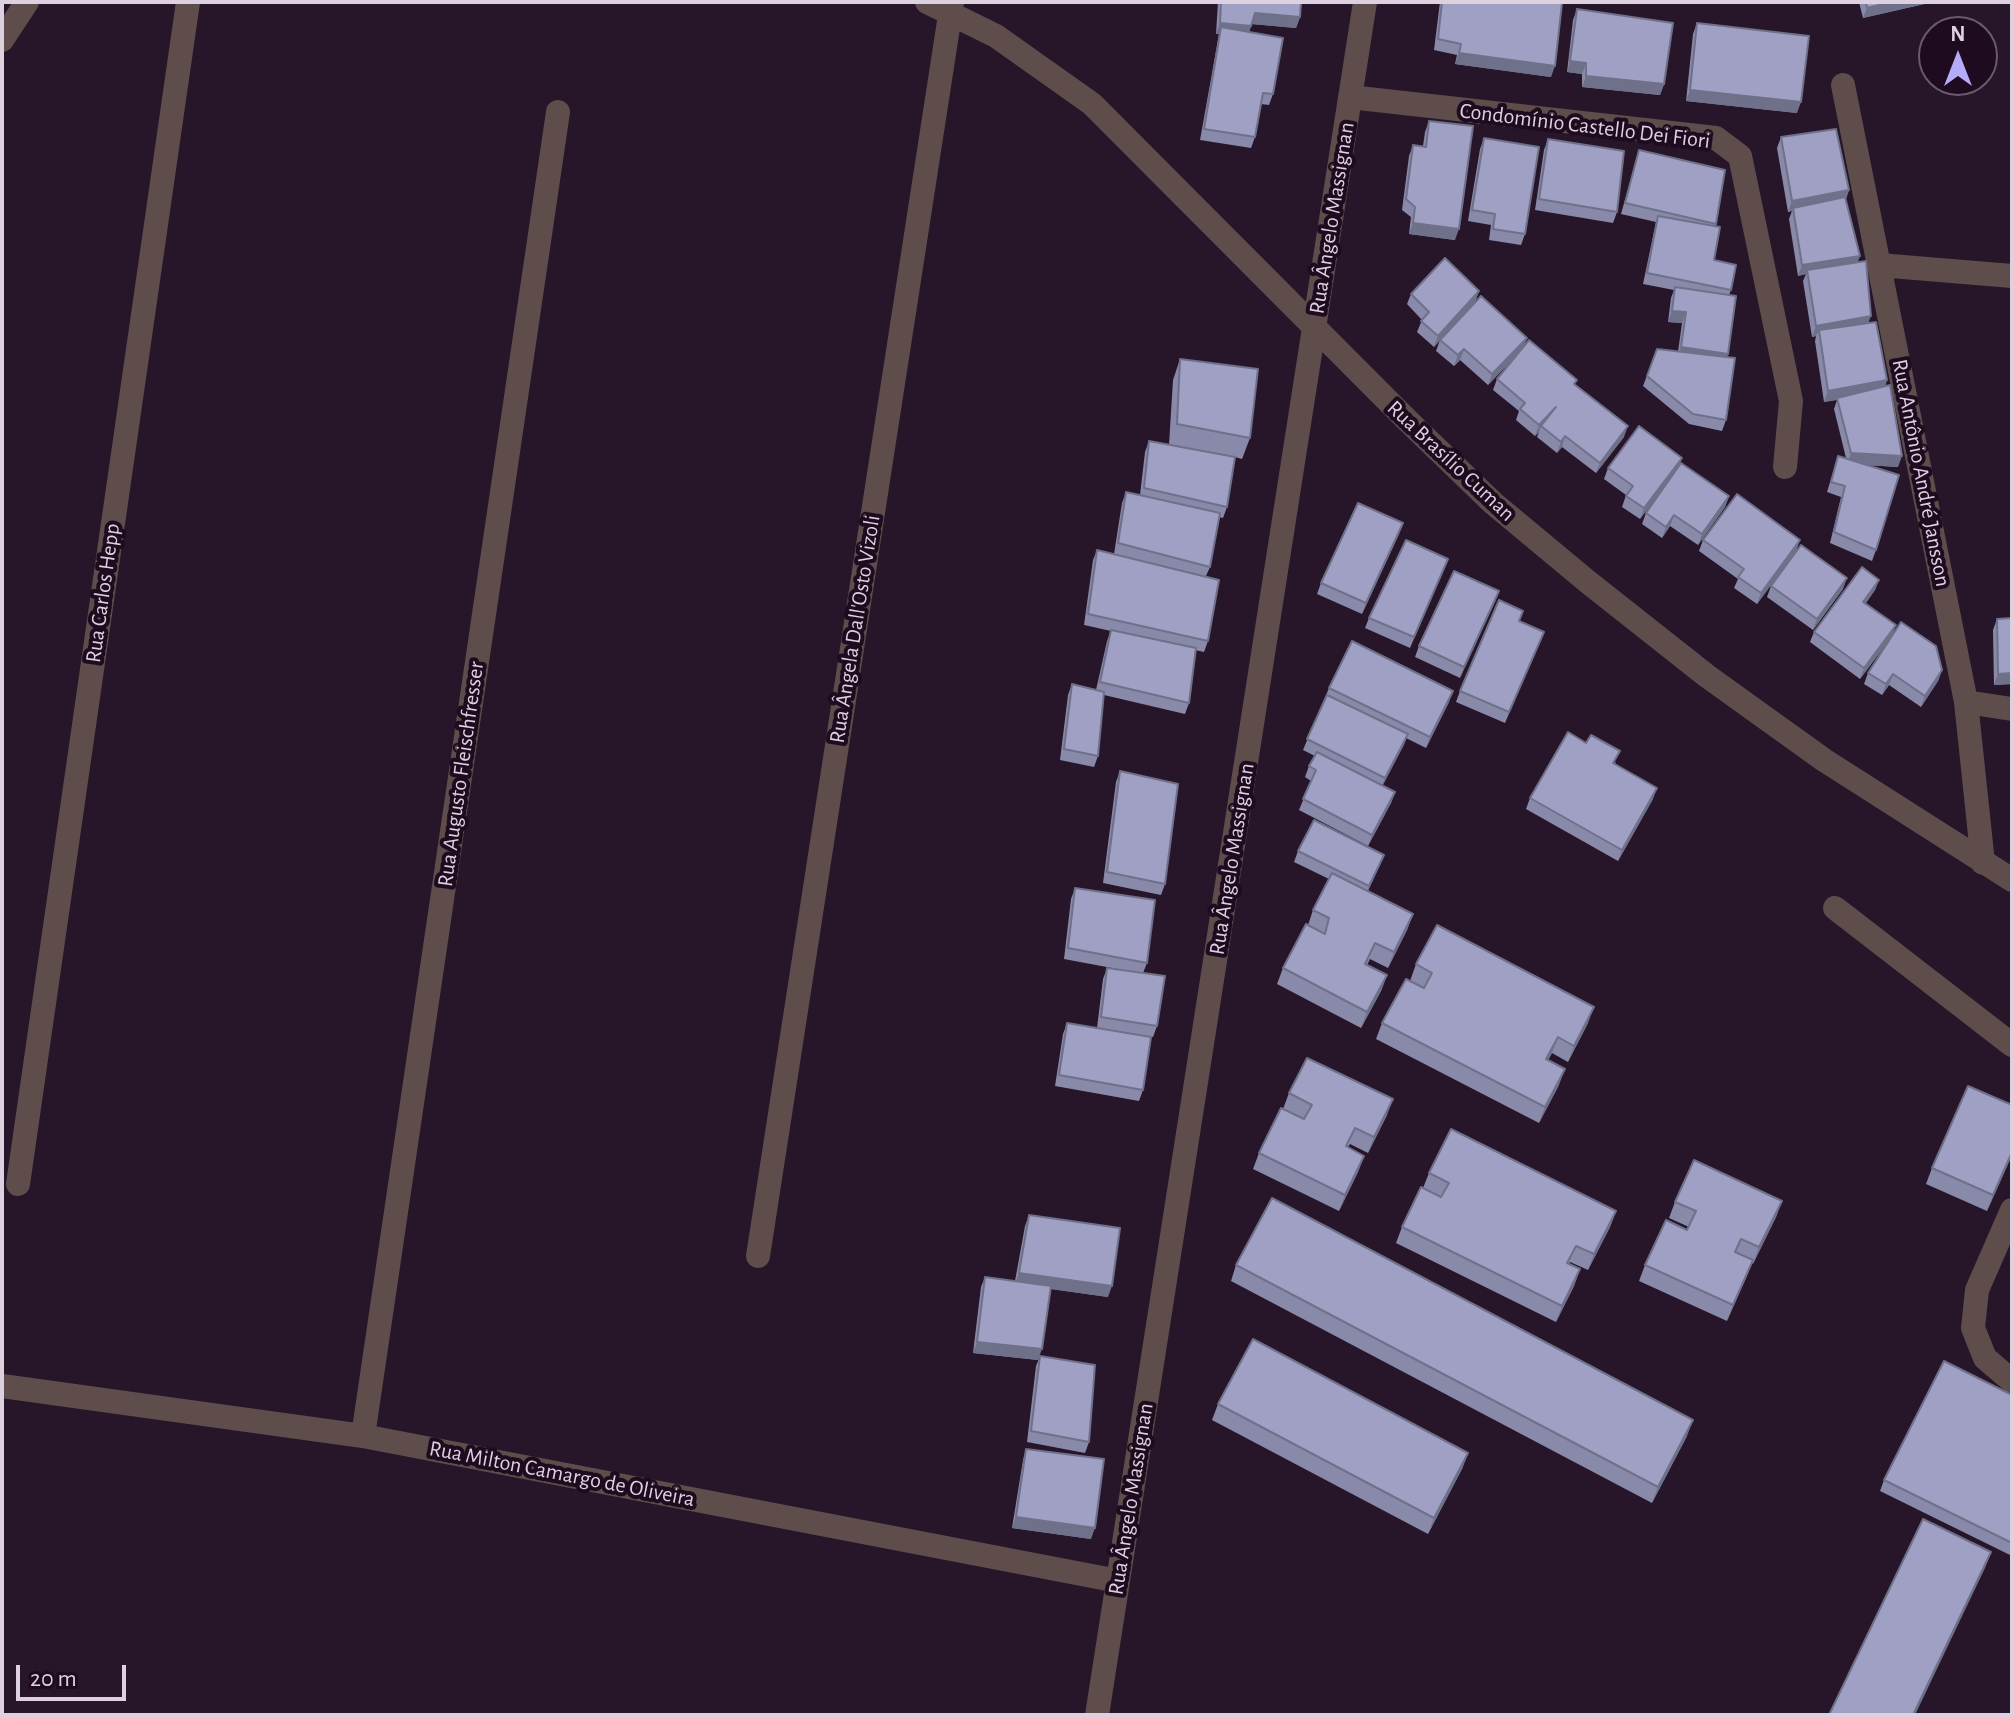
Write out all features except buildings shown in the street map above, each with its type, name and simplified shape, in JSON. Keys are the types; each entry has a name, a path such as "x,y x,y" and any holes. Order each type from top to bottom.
{"street":[{"path":"2,40 27,2"},
{"name":"Rua Carlos Hepp","path":"18,1184 188,2"},
{"name":"Rua Brasílio Cuman","path":"927,2 951,6 1092,104 1493,503 1588,582 1707,676 1824,760 2012,880"},
{"name":"Rua Ângelo Massignan","path":"1097,1715 1365,2"},
{"name":"Rua Ângela Dall'Osto Vizoli","path":"758,1256 951,6"},
{"name":"Rua Antônio André Jansson","path":"1843,85 1966,702 1983,863"},
{"name":"Condomínio Castello Dei Fiori","path":"1350,97 1716,138 1740,156 1791,401 1785,467"},
{"name":"Rua Augusto Fleischfresser","path":"363,1436 558,112"},
{"path":"1879,265 2012,276"},
{"path":"1966,702 2012,709"},
{"path":"1835,908 2012,1045"},
{"path":"2012,1210 1977,1290 1973,1328 1985,1358 2012,1381"},
{"name":"Rua Milton Camargo de Oliveira","path":"2,1386 363,1436 1118,1581"}]}
